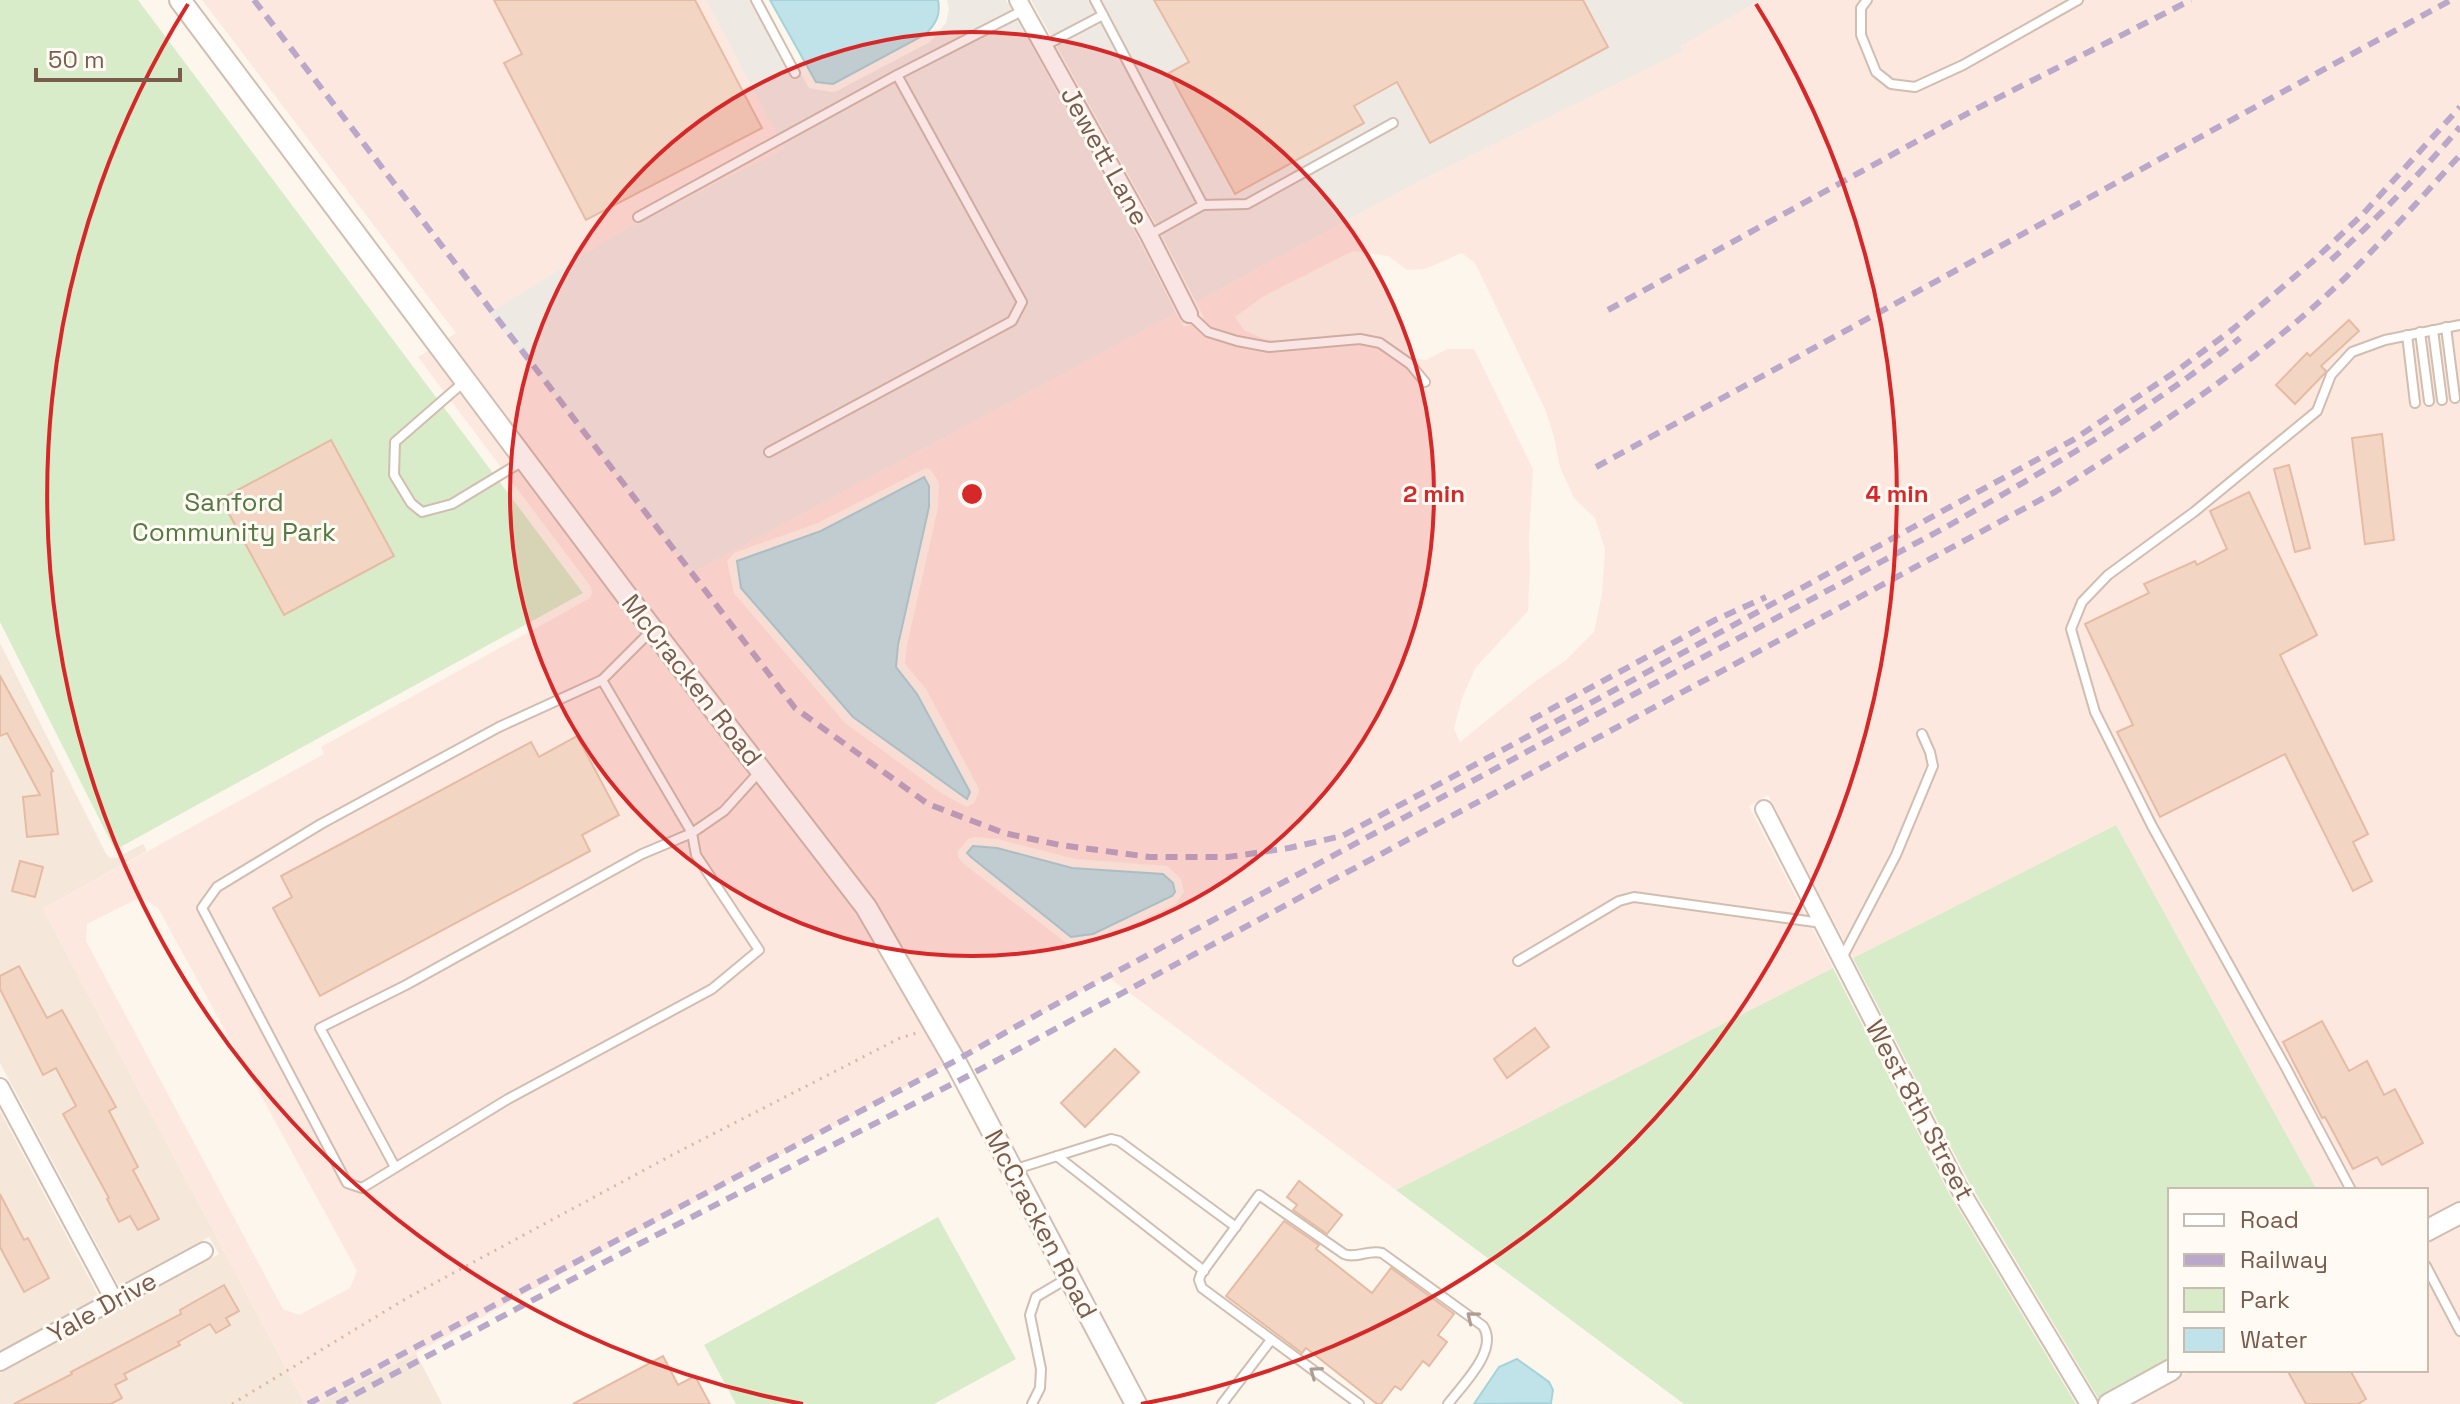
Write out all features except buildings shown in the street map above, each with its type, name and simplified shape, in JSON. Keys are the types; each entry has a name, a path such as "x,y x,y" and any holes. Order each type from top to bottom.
{"street":[{"name":"McCracken Road","path":"180,0 653,630 866,907 935,1027 1136,1404"},
{"name":"Jewett Lane","path":"1021,5 1149,235 1189,314"},
{"name":"West 8th Street","path":"1764,809 1959,1188 2089,1404"},
{"path":"0,1087 114,1300"},
{"path":"2428,1230 2460,1213"},
{"name":"Yale Drive","path":"0,1362 204,1251"},
{"path":"2109,1404 2168,1372"}],"lane":[{"path":"756,0 795,73"},
{"path":"1095,0 1203,205"},
{"path":"1864,4 1861,35 1876,72 1891,84 1915,87 1963,65 2078,0"},
{"path":"638,217 1021,5"},
{"path":"1044,46 1103,15"},
{"path":"769,452 1012,321 1022,302 897,75"},
{"path":"1149,235 1203,205 1247,204 1393,123"},
{"path":"1189,314 1208,332 1269,347 1360,339 1380,343 1410,364 1425,382"},
{"path":"2350,1188 2145,812 2095,712 2071,629 2082,602 2108,575 2194,512 2317,411 2331,375 2352,352 2385,340 2460,325"},
{"path":"2446,327 2455,398"},
{"path":"2433,330 2442,400"},
{"path":"2420,332 2429,401"},
{"path":"2407,335 2415,403"},
{"path":"465,381 395,442 394,475 411,503 422,512 452,504 525,460"},
{"path":"602,680 692,833 696,855 759,950 712,989 508,1099 362,1188 347,1183 202,908 217,887 321,824 499,727 602,680 653,630"},
{"path":"1841,959 1896,855 1933,766 1922,734"},
{"path":"395,1167 320,1028 406,985 642,854 692,833 724,811 762,770"},
{"path":"1518,961 1619,901 1634,897 1822,923"},
{"path":"1012,1171 1111,1139 1119,1141 1236,1227"},
{"path":"1057,1156 1204,1271"},
{"path":"1359,1404 1202,1288 1199,1280 1204,1271 1259,1195 1344,1254 1382,1253 1483,1326 1487,1333 1486,1353 1448,1404"},
{"path":"2428,1270 2460,1331"},
{"path":"1032,1404 1040,1388 1041,1369 1030,1315 1036,1297 1069,1277"},
{"path":"1222,1404 1271,1340"}],"path":[{"path":"232,1404 407,1298 644,1170 900,1038 935,1027"}],"shaded area":[{"path":"202,0 706,0 784,149 618,233 489,313 692,573 1176,313 1184,327 1204,318 1196,302 1424,179 1682,51 1680,46 1760,0 2460,0 2460,1202 2428,1219 2428,1188 2316,1188 2116,825 1853,958 1768,795 1749,806 1833,968 1396,1190 1108,977 964,1055 876,901 638,592 448,338 456,333","holes":["1353,251 1388,256 1407,270 1425,269 1462,253 1475,263 1545,409 1560,467 1574,498 1595,518 1605,549 1602,594 1594,632 1566,660 1460,742 1454,729 1462,698 1476,667 1528,611 1530,571 1533,469 1474,349 1447,349 1426,360 1405,358 1364,340 1292,342 1264,339 1244,330 1235,317 1264,296","926,468 931,470 939,483 938,508 905,664 926,689 978,787 974,803 967,807 941,793 845,723 734,593 727,561 734,553 818,523","968,839 998,839 1075,859 1167,866 1181,879 1184,892 1176,904 1097,941 1069,945 964,864 958,857 958,851"]},
{"path":"706,0 759,0 809,88 831,92 930,42 946,23 947,0 1006,0 1176,313 692,573 489,313 618,233 784,149"},
{"path":"1031,0 1760,0 1681,46 1683,51 1424,179 1196,302"},
{"path":"429,350 619,605 857,913 944,1066 416,1353 316,1404 305,1404 43,909 324,754 321,747 590,598 591,587 418,357","holes":["141,897 158,908 357,1271 350,1288 299,1315 283,1309 86,941 87,924"]},
{"path":"0,643 106,854 116,858 143,844 147,851 43,909 305,1404 0,1404 0,1373 219,1254 209,1237 119,1286 0,1063"},
{"path":"0,1111 99,1297 0,1351"},
{"path":"2460,1224 2460,1404 2129,1404 2188,1372 2428,1372 2428,1242"},
{"path":"416,1353 442,1404 316,1404"}],"green space":[{"name":"Sanford Community Park","path":"0,0 138,0 583,593 115,850 0,622"},
{"path":"2116,825 2316,1188 2168,1188 2168,1360 2098,1398 1969,1182 1853,958"},
{"path":"1833,968 1949,1193 2076,1404 1684,1404 1396,1190"},
{"path":"938,1217 1016,1359 934,1404 736,1404 704,1345"}],"water":[{"path":"770,0 938,0 939,10 926,34 833,84 816,82"},
{"path":"924,477 929,486 929,507 898,645 896,667 917,694 970,792 967,799 853,717 741,588 737,561 821,531"},
{"path":"973,846 997,848 1072,868 1163,874 1173,883 1175,892 1093,934 1071,937 971,857 967,853"},
{"path":"1517,1359 1549,1382 1553,1390 1551,1403 1474,1404 1499,1367"}],"railway":[{"path":"254,0 795,708 928,804 1004,833 1060,845 1150,857 1228,857 1342,836 2073,440 2178,370 2233,329 2312,262 2363,214 2460,107"},
{"path":"1608,310 1972,111 2191,0"},
{"path":"1596,467 2451,0"},
{"path":"2331,260 2398,196 2460,127"},
{"path":"337,1404 635,1246 964,1078 2055,492 2241,366 2311,309 2359,264 2460,155"},
{"path":"308,1404 955,1061 1946,527 2133,415 2240,338"},
{"path":"1531,720 1715,620 1766,597"}]}
